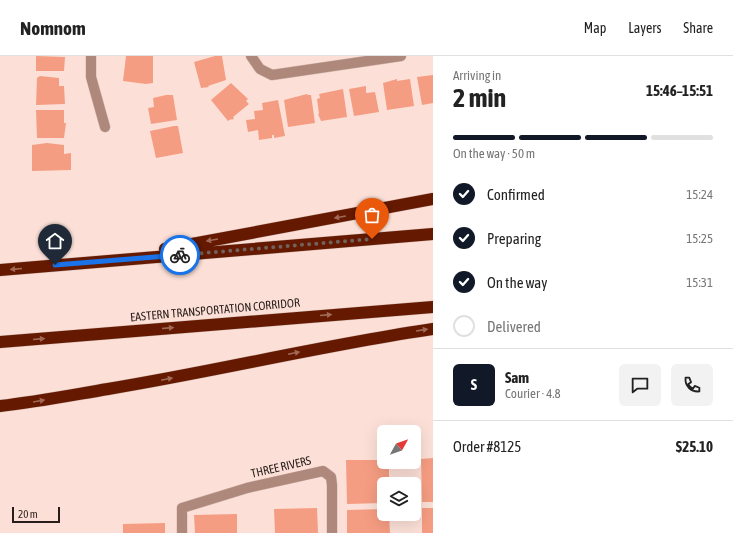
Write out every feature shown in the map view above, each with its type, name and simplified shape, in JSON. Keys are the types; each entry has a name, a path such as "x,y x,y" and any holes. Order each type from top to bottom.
{"highway":[{"path":"97,261 433,199"},
{"path":"0,270 433,234"},
{"name":"EASTERN TRANSPORTATION CORRIDOR","path":"0,342 433,307"},
{"path":"0,406 159,380 359,340 433,328"}],"street":[{"path":"91,56 91,77 105,127"},
{"path":"251,56 260,69 272,75 401,56"},
{"name":"THREE RIVERS","path":"182,533 182,508 247,488 324,471 331,477 332,533"}],"building":[{"path":"36,56 65,57 64,71 36,71"},
{"path":"126,56 153,56 153,83 146,84 123,81"},
{"path":"215,56 222,56 226,80 208,86 209,87 201,88 194,62"},
{"path":"433,75 433,103 422,105 417,77"},
{"path":"40,76 59,78 59,86 64,86 65,104 36,105 37,78"},
{"path":"397,79 397,81 410,79 414,106 387,110 383,83"},
{"path":"231,83 248,99 246,101 249,104 233,117 234,118 232,120 231,119 228,121 211,100"},
{"path":"366,86 366,93 375,92 379,112 354,116 349,89"},
{"path":"343,89 347,117 321,121 318,114 317,99 320,98 319,94"},
{"path":"307,94 311,95 315,123 288,127 284,100"},
{"path":"173,95 177,120 151,124 148,108 154,107 153,98"},
{"path":"278,100 285,136 274,138 274,135 272,135 272,138 259,140 258,130 248,132 246,120 255,119 254,111 263,110 262,103"},
{"path":"36,110 64,110 64,123 66,123 64,138 37,138"},
{"path":"178,126 183,153 156,158 150,131"},
{"path":"47,143 64,145 64,154 71,153 71,170 32,171 32,145"},
{"path":"433,458 433,502 422,502 421,459"},
{"path":"346,460 377,460 377,469 389,469 389,477 377,477 377,503 347,504"},
{"path":"317,508 318,533 275,533 274,509"},
{"path":"422,508 433,508 433,533 422,533"},
{"path":"377,509 377,521 389,521 390,533 347,533 347,510"},
{"path":"237,514 237,533 195,533 194,515"},
{"path":"165,523 165,533 123,533 123,524"}],"way so far":[{"path":"180,255 372,239"}],"route":[{"path":"55,265 180,255"}]}
